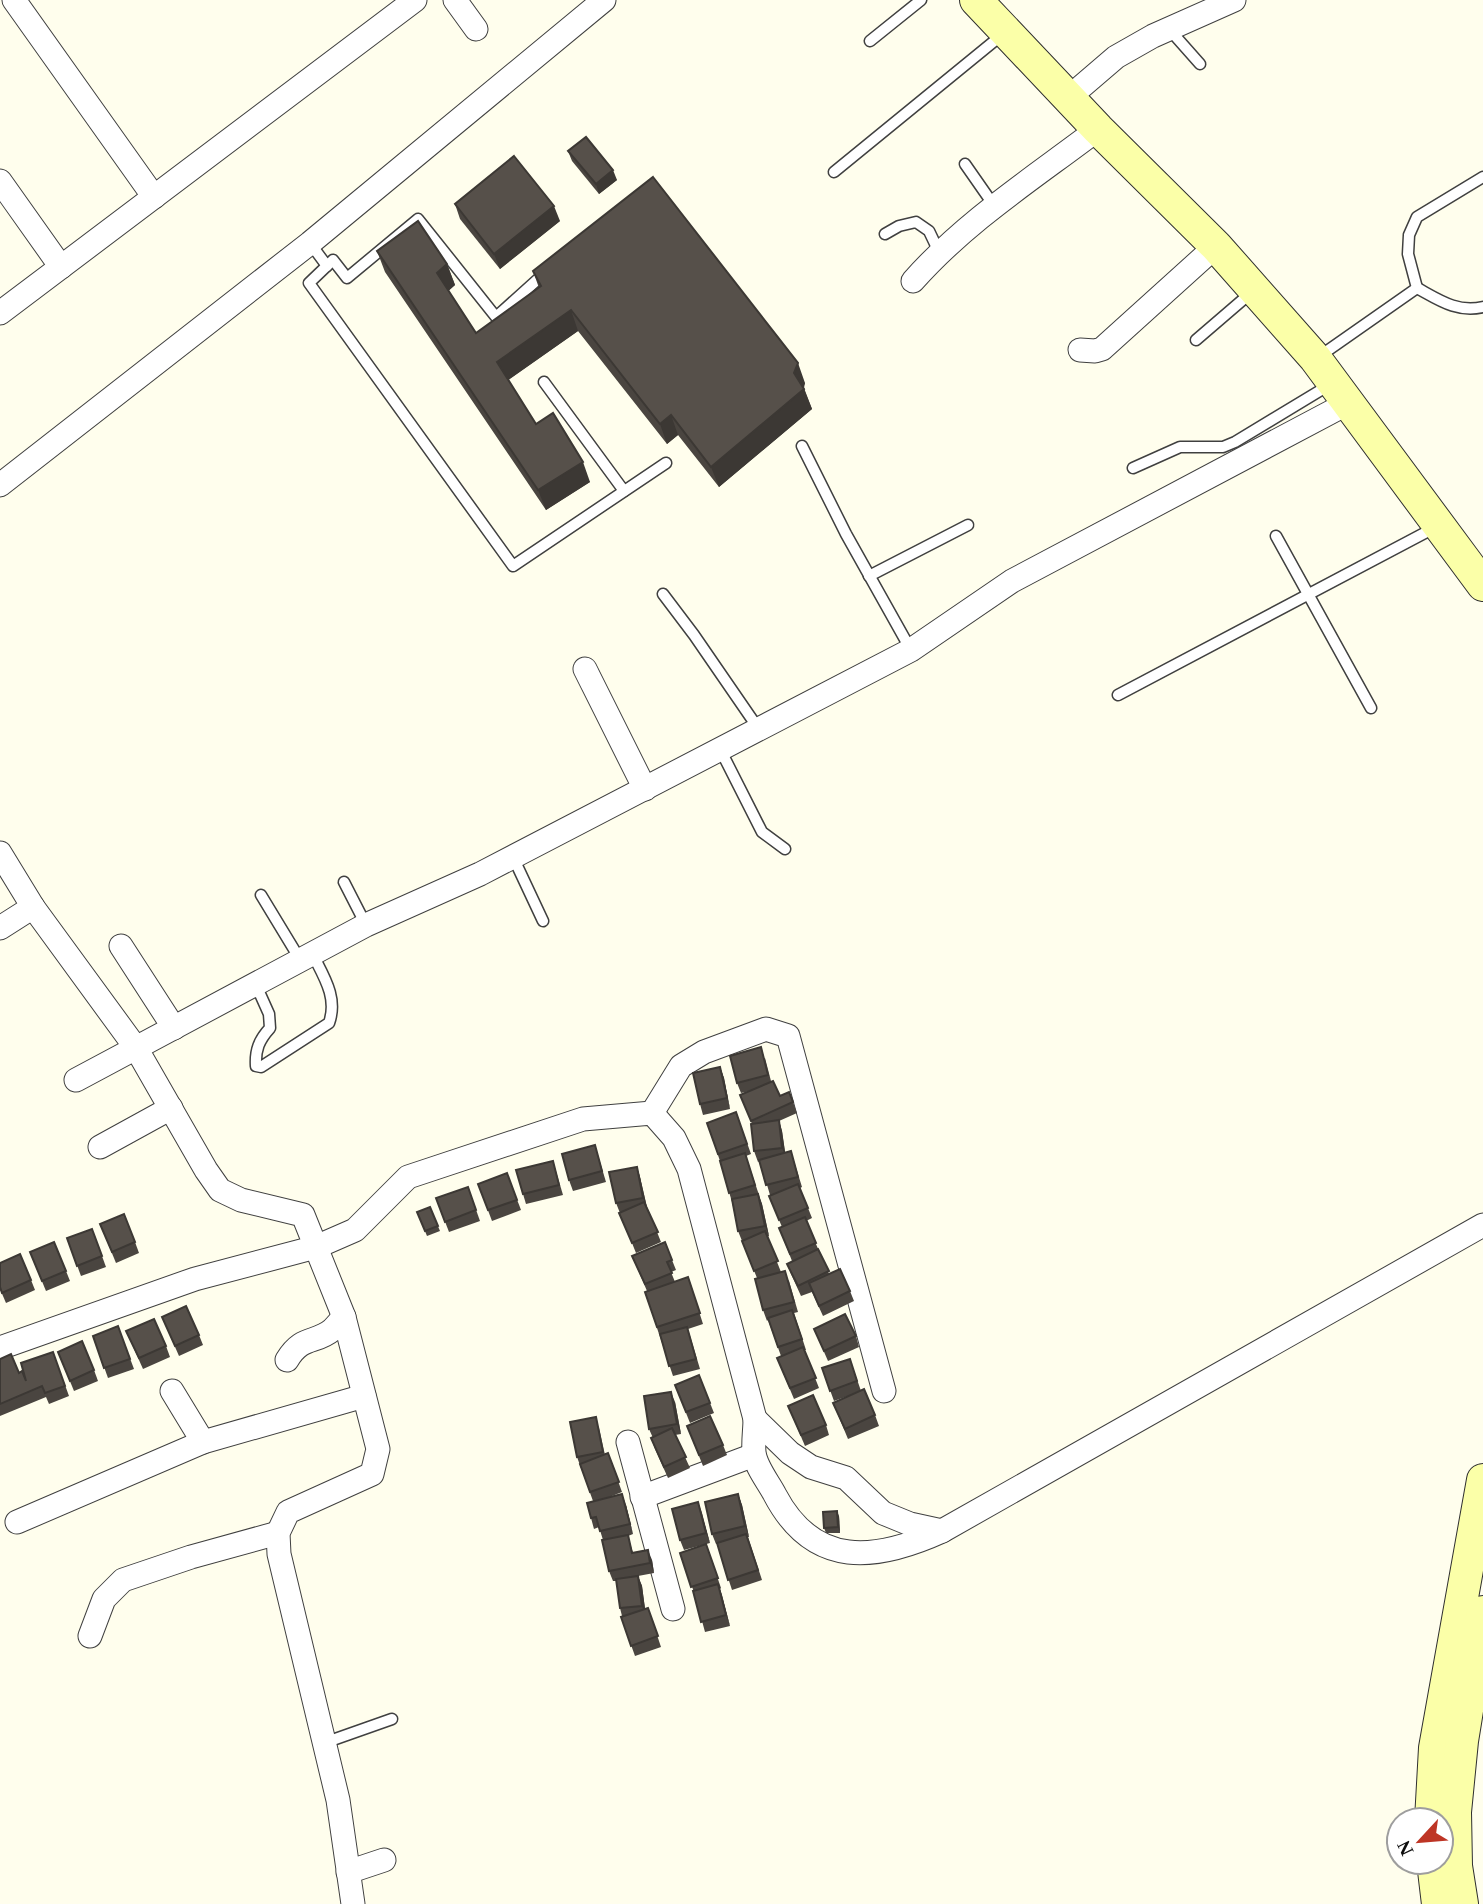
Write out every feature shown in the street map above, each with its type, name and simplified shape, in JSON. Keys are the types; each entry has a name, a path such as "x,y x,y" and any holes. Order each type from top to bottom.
{"street":[{"path":"14,0 154,197"},
{"path":"0,313 415,0"},
{"path":"455,0 476,29"},
{"path":"0,485 310,243 604,0"},
{"path":"976,0 1255,289 1341,393 1483,585"},
{"path":"999,0 1290,307 1328,351 1483,555"},
{"path":"1081,87 1116,57 1169,29 1234,0"},
{"path":"913,281 939,252 1098,129"},
{"path":"0,181 61,267"},
{"path":"1080,350 1102,349 1216,246"},
{"path":"76,1080 366,925 513,857 911,650 1012,581 1341,393"},
{"path":"585,669 645,789"},
{"path":"0,853 33,907 136,1048 220,1190 242,1200 303,1215 344,1317 378,1449 372,1474 288,1512 278,1533 279,1554 338,1800 353,1904"},
{"path":"0,928 33,907"},
{"path":"121,946 174,1028"},
{"path":"652,1113 681,1066 705,1052 766,1029 788,1036 884,1391"},
{"path":"100,1147 171,1108"},
{"path":"0,1349 195,1279 316,1247 355,1230 408,1177 583,1119 652,1113"},
{"path":"652,1113 674,1138 689,1169 755,1419 754,1455 786,1517 810,1537 836,1551 879,1553 911,1545 942,1531 1483,1225"},
{"path":"287,1360 294,1349 308,1339 331,1331 344,1317"},
{"path":"172,1391 203,1442"},
{"path":"17,1522 203,1442 364,1396"},
{"path":"755,1419 790,1453 811,1467 846,1478 883,1513 910,1524 942,1531"},
{"path":"628,1442 673,1609"},
{"path":"642,1497 754,1455"},
{"path":"1432,1806 1435,1748 1483,1480"},
{"path":"90,1636 104,1599 123,1580 191,1557 278,1533"},
{"path":"1462,1904 1456,1866 1455,1812 1462,1741 1483,1612"},
{"path":"348,1872 384,1860"},
{"path":"1435,1876 1438,1904"}],"lane":[{"path":"870,41 921,0"},
{"path":"1169,29 1200,64"},
{"path":"834,172 1006,32"},
{"path":"965,164 995,207"},
{"path":"1483,177 1417,217 1409,235 1408,254 1417,288 1450,306 1464,309 1483,307"},
{"path":"557,261 496,317 418,219 347,278 333,260 309,283 513,566 666,463"},
{"path":"884,234 899,226 916,222 929,231 939,252"},
{"path":"310,243 327,266"},
{"path":"1328,351 1417,288"},
{"path":"1196,340 1255,289"},
{"path":"544,382 624,491"},
{"path":"1133,468 1180,447 1223,447 1341,393"},
{"path":"802,446 869,576 911,650"},
{"path":"869,576 968,525"},
{"path":"1118,695 1439,526"},
{"path":"1276,536 1371,708"},
{"path":"663,594 758,728"},
{"path":"720,749 762,832 785,849"},
{"path":"513,857 543,922"},
{"path":"344,882 366,925"},
{"path":"256,985 269,1014 270,1028 259,1039 256,1066 261,1068 329,1023 333,1012 331,994 261,895"},
{"path":"324,1743 392,1719"}],"building":[{"path":"586,137 613,170 596,184 568,151"},
{"path":"514,156 554,206 494,254 455,204"},
{"path":"653,177 798,363 794,373 804,389 711,467 671,415 660,424 571,310 497,362 536,424 553,413 583,462 538,490 377,251 418,221 447,264 437,273 476,333 541,286 533,271"},
{"path":"761,1047 768,1075 737,1083 730,1056"},
{"path":"720,1067 727,1098 700,1104 693,1073"},
{"path":"773,1081 780,1096 789,1092 793,1102 751,1121 740,1095"},
{"path":"736,1112 747,1144 718,1154 707,1123"},
{"path":"779,1120 782,1148 754,1151 751,1124"},
{"path":"595,1145 602,1171 569,1180 562,1154"},
{"path":"791,1151 798,1177 766,1185 759,1160"},
{"path":"745,1153 755,1185 729,1193 720,1161"},
{"path":"553,1161 559,1185 523,1194 516,1170"},
{"path":"637,1167 643,1198 616,1203 609,1172"},
{"path":"507,1173 517,1200 488,1210 478,1184"},
{"path":"798,1184 808,1208 779,1220 769,1196"},
{"path":"468,1187 476,1210 445,1222 436,1198"},
{"path":"758,1194 765,1226 738,1231 732,1199"},
{"path":"644,1202 658,1232 632,1243 619,1213"},
{"path":"430,1207 438,1226 425,1231 417,1212"},
{"path":"124,1214 135,1242 112,1252 100,1224"},
{"path":"805,1217 816,1243 790,1254 779,1228"},
{"path":"92,1229 102,1256 77,1266 67,1238"},
{"path":"765,1231 778,1261 754,1271 742,1241"},
{"path":"54,1242 66,1271 42,1281 30,1252"},
{"path":"665,1242 672,1260 667,1262 672,1273 645,1284 632,1256"},
{"path":"818,1249 829,1271 798,1286 787,1264"},
{"path":"20,1254 31,1280 2,1293 0,1263"},
{"path":"840,1269 850,1291 819,1306 809,1283"},
{"path":"785,1271 794,1302 763,1310 755,1279"},
{"path":"688,1277 700,1313 657,1327 645,1292"},
{"path":"186,1306 199,1335 175,1346 162,1317"},
{"path":"792,1310 802,1339 778,1347 768,1318"},
{"path":"845,1314 856,1336 824,1351 814,1329"},
{"path":"154,1319 166,1346 139,1358 126,1331"},
{"path":"118,1326 130,1359 104,1368 93,1336"},
{"path":"687,1327 696,1359 669,1366 660,1334"},
{"path":"82,1341 94,1370 70,1381 58,1352"},
{"path":"803,1347 816,1378 790,1388 777,1358"},
{"path":"53,1352 65,1386 45,1393 42,1386 0,1404 0,1359 11,1354 19,1373 22,1371 26,1381 21,1363"},
{"path":"850,1359 857,1381 830,1391 822,1368"},
{"path":"699,1375 710,1403 686,1412 675,1385"},
{"path":"864,1389 875,1415 845,1429 833,1403"},
{"path":"671,1392 677,1424 649,1429 644,1396"},
{"path":"813,1395 826,1425 801,1435 788,1406"},
{"path":"710,1416 723,1445 699,1455 687,1426"},
{"path":"596,1417 603,1452 577,1457 570,1422"},
{"path":"672,1428 686,1457 664,1467 651,1438"},
{"path":"608,1453 619,1482 590,1492 580,1464"},
{"path":"622,1494 630,1524 600,1531 596,1517 591,1518 587,1503"},
{"path":"738,1494 745,1526 712,1534 705,1502"},
{"path":"698,1502 706,1533 680,1540 672,1509"},
{"path":"837,1511 838,1527 824,1528 823,1512"},
{"path":"746,1534 758,1570 728,1580 717,1543"},
{"path":"628,1535 632,1553 648,1550 650,1563 609,1571 602,1540"},
{"path":"706,1544 718,1578 691,1587 680,1553"},
{"path":"638,1576 642,1606 620,1608 616,1579"},
{"path":"718,1584 726,1615 701,1622 693,1591"},
{"path":"648,1608 658,1636 631,1646 621,1617"}]}
